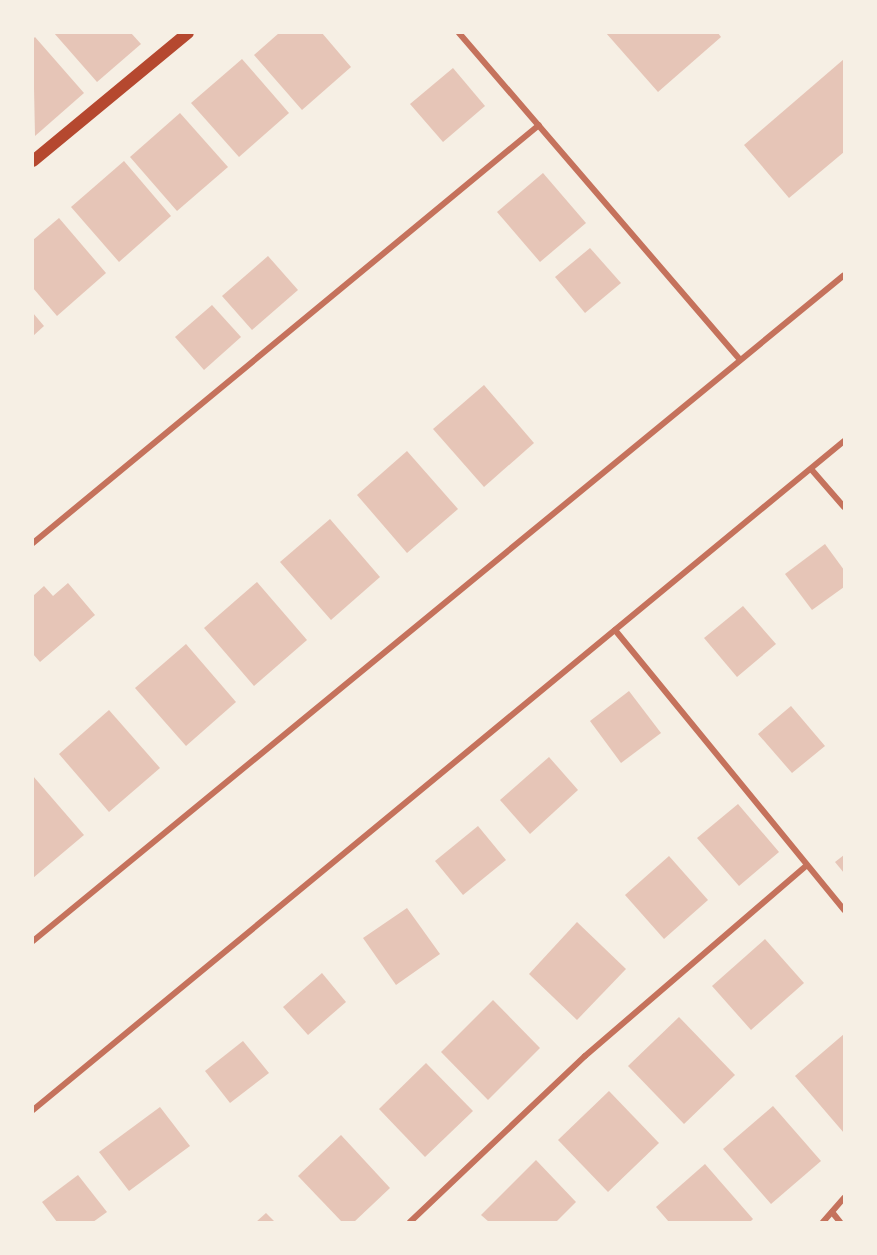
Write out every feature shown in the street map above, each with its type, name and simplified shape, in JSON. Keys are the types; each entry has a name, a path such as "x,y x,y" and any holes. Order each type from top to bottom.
{"main road":[{"path":"33,161 188,33"}],"street":[{"path":"459,33 740,360"},
{"path":"33,543 539,125"},
{"path":"33,941 844,275"},
{"path":"33,1110 844,441"},
{"path":"811,469 844,507"},
{"path":"615,630 844,910"},
{"path":"410,1222 585,1056 806,866"},
{"path":"824,1222 844,1198"},
{"path":"832,1212 840,1222"}],"building":[{"path":"54,33 131,33 141,44 97,82"},
{"path":"279,33 322,33 351,67 302,110 254,55"},
{"path":"606,33 718,33 721,37 658,92"},
{"path":"35,37 84,93 35,136 33,39"},
{"path":"242,59 289,113 239,157 191,103"},
{"path":"844,59 844,152 789,198 744,145"},
{"path":"453,68 485,106 443,142 410,104"},
{"path":"180,113 228,167 177,211 130,157"},
{"path":"124,161 171,216 119,262 71,207"},
{"path":"543,173 586,223 540,262 497,212"},
{"path":"59,218 106,273 57,316 33,288 33,240"},
{"path":"590,248 621,283 585,313 555,277"},
{"path":"268,256 298,290 252,330 222,296"},
{"path":"212,305 241,337 204,370 175,337"},
{"path":"33,313 44,326 33,336"},
{"path":"484,385 534,443 484,487 433,429"},
{"path":"407,451 458,509 407,553 357,495"},
{"path":"330,519 380,577 331,620 280,562"},
{"path":"825,544 844,570 844,587 812,610 785,574"},
{"path":"257,582 307,640 254,686 204,628"},
{"path":"68,583 95,615 40,662 33,654 33,596 44,586 53,596"},
{"path":"743,606 776,644 737,677 704,638"},
{"path":"186,644 236,702 186,746 135,688"},
{"path":"629,691 661,733 621,763 590,721"},
{"path":"791,706 825,746 792,773 758,734"},
{"path":"109,710 160,768 109,812 59,754"},
{"path":"549,757 578,790 530,834 500,800"},
{"path":"33,776 84,835 33,878"},
{"path":"738,804 779,852 739,886 697,838"},
{"path":"478,826 506,860 463,895 435,861"},
{"path":"844,855 844,873 835,862"},
{"path":"669,856 708,900 664,939 625,895"},
{"path":"407,908 440,954 396,985 363,938"},
{"path":"577,922 626,969 577,1020 529,974"},
{"path":"765,939 804,983 751,1030 712,986"},
{"path":"322,973 346,1002 308,1035 283,1007"},
{"path":"493,1000 540,1048 488,1100 441,1052"},
{"path":"679,1017 735,1075 684,1124 628,1066"},
{"path":"844,1034 844,1133 795,1076"},
{"path":"243,1041 269,1073 230,1103 205,1071"},
{"path":"426,1063 473,1111 425,1157 379,1109"},
{"path":"609,1091 659,1143 608,1192 558,1140"},
{"path":"773,1106 821,1161 771,1204 723,1149"},
{"path":"160,1107 190,1146 129,1191 99,1152"},
{"path":"341,1135 390,1188 354,1222 342,1222 298,1176"},
{"path":"536,1160 576,1202 556,1222 489,1222 481,1215"},
{"path":"705,1164 753,1219 750,1222 669,1222 656,1207"},
{"path":"78,1175 107,1212 93,1222 57,1222 42,1202"},
{"path":"266,1213 275,1222 256,1222"}]}
